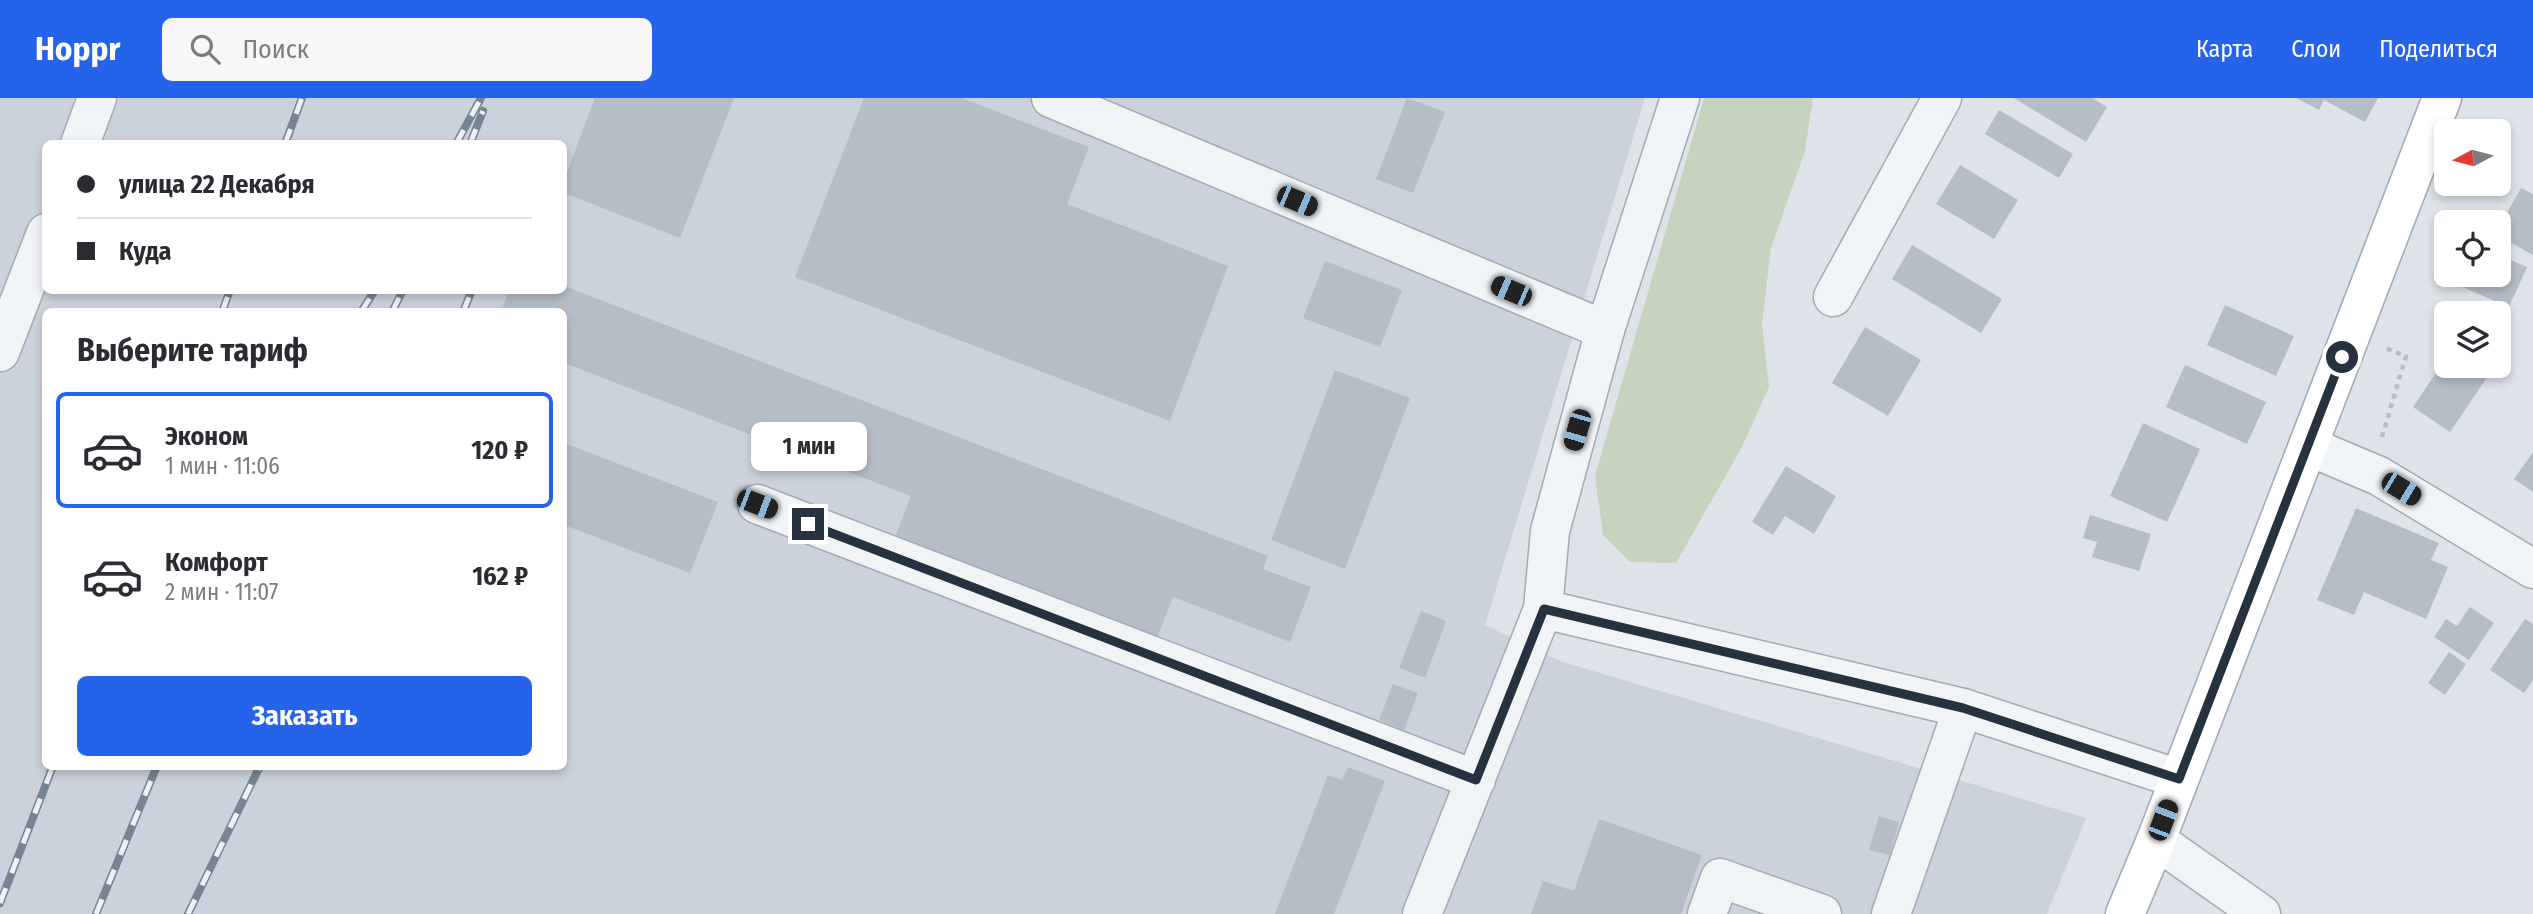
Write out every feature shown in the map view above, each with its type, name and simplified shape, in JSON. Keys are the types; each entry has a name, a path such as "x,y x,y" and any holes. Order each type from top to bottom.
{"main road":[{"path":"2124,914 2179,779 2442,98"}],"street":[{"path":"81,140 97,98"},
{"path":"1051,98 1605,330"},
{"path":"1422,914 1544,609 1549,531 1605,330 1681,98"},
{"path":"1833,297 1942,98"},
{"path":"0,352 42,243"},
{"path":"2308,446 2379,475 2533,569"},
{"path":"757,504 1476,780"},
{"path":"1544,609 1963,708 2179,779"},
{"path":"1891,914 1963,708"},
{"path":"2155,840 2261,914"},
{"path":"1707,914 1720,878 1822,914"}],"shaded area":[{"path":"0,98 1645,98 1485,625 1560,661 2086,818 2047,914 0,914"}],"green space":[{"path":"1704,98 1813,98 1805,151 1771,248 1762,324 1769,387 1741,449 1676,563 1630,562 1603,535 1595,476"}],"building":[{"path":"595,98 734,98 680,238 567,194 567,172"},
{"path":"864,98 961,98 1089,147 1067,204 1228,266 1170,421 795,277"},
{"path":"1407,98 1445,112 1413,193 1376,179"},
{"path":"2014,98 2092,98 2107,107 2086,142"},
{"path":"2296,98 2378,98 2365,122 2324,100 2319,110"},
{"path":"1999,110 2073,154 2059,178 1985,134"},
{"path":"1960,165 2018,200 1994,239 1936,204"},
{"path":"2521,188 2533,194 2533,255 2511,243 2511,210 2509,210"},
{"path":"1912,245 2002,299 1981,333 1892,279"},
{"path":"2511,260 2527,267 2511,303 2495,301 2462,287 2511,287"},
{"path":"1325,261 1402,290 1380,347 1303,318"},
{"path":"567,287 1268,556 1263,569 1311,587 1290,642 1173,597 1155,643 893,543 911,496 567,364 567,308 502,308 508,294 567,294"},
{"path":"2225,305 2294,336 2276,376 2207,345"},
{"path":"1865,327 1921,360 1888,416 1832,383"},
{"path":"2185,365 2266,402 2247,444 2166,407"},
{"path":"1335,370 1410,398 1345,569 1271,540"},
{"path":"2434,376 2434,378 2486,379 2450,432 2413,407"},
{"path":"2143,423 2200,449 2167,522 2110,496"},
{"path":"567,444 718,502 690,573 567,526"},
{"path":"2533,452 2533,492 2514,479"},
{"path":"1786,466 1836,496 1814,534 1785,516 1773,535 1752,522"},
{"path":"2356,508 2439,543 2431,560 2448,567 2426,619 2364,592 2354,615 2317,600"},
{"path":"2090,515 2151,534 2139,571 2092,557 2097,542 2083,538"},
{"path":"2470,607 2494,623 2469,660 2434,637 2446,619 2457,626"},
{"path":"1421,611 1446,621 1425,678 1399,668"},
{"path":"2525,619 2533,624 2533,680 2524,693 2490,670"},
{"path":"2449,652 2466,664 2445,695 2428,683"},
{"path":"1393,684 1418,693 1404,730 1379,720"},
{"path":"1348,767 1385,781 1334,914 1275,914 1328,775 1342,780"},
{"path":"1879,816 1899,822 1890,855 1869,850"},
{"path":"1599,819 1702,855 1681,914 1531,914 1543,881 1574,891"}],"railway":[{"path":"286,140 302,98"},
{"path":"458,140 481,98"},
{"path":"472,140 483,111"},
{"path":"223,308 229,294"},
{"path":"364,308 372,294"},
{"path":"394,308 401,294"},
{"path":"465,308 470,294"},
{"path":"0,903 51,770"},
{"path":"96,914 155,770"},
{"path":"188,914 258,770"}],"route":[{"path":"808,524 1476,780 1544,609 1963,708 2179,779 2342,357"}]}
